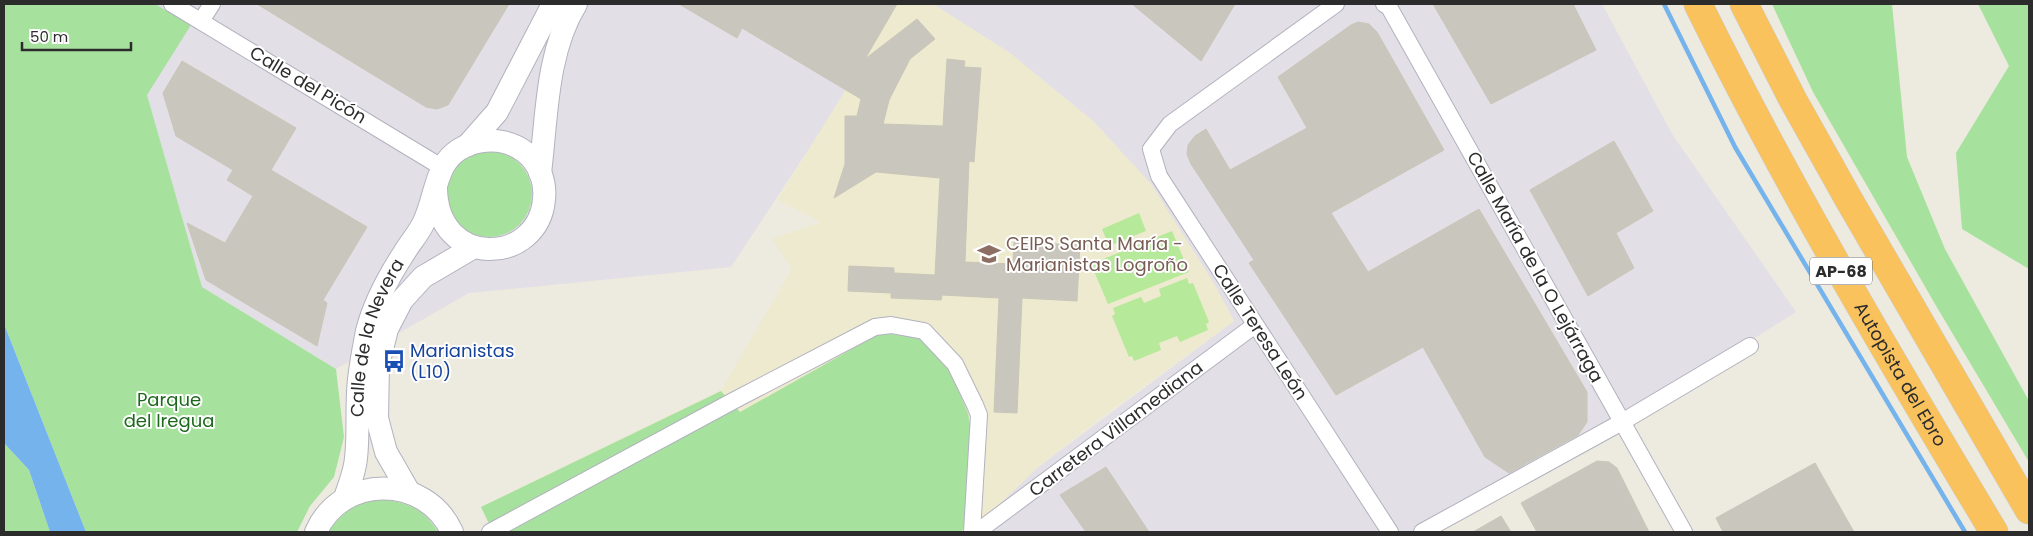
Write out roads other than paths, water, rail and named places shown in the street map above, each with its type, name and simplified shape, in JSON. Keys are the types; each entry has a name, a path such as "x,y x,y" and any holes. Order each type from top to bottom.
{"highway":[{"name":"Autopista del Ebro","path":"1698,4 1812,220 1994,532"},
{"name":"AP-68","path":"1744,4 1793,100 1858,216 2029,510"}],"main road":[{"path":"468,145 479,141 504,142 526,153 540,173 544,186 544,200 541,213 535,226 526,236 514,244 502,248 488,249 474,247 460,241 441,218 436,203 440,178 454,155 468,145 497,112 554,4"},
{"path":"540,173 551,74 558,39 576,4"},
{"name":"Calle de la Nevera","path":"345,498 356,461 359,380 368,330 380,298 403,255 423,224 440,178"},
{"name":"Calle de la Nevera","path":"409,492 386,452 377,418 378,365 388,329 402,300 423,277 474,247"},
{"path":"316,532 319,524 331,509 345,498 360,491 376,488 393,488 409,492 432,505 452,532"}],"street":[{"name":"Calle del Picón","path":"172,4 202,21 440,178"},
{"path":"202,21 212,4"},
{"name":"Calle Teresa León","path":"1336,4 1170,124 1151,149 1159,176 1390,532"},
{"name":"Calle María de la O Lejárraga","path":"1384,4 1389,7 1684,532"},
{"path":"490,532 875,327 890,325 924,331 955,364 979,415 972,532"},
{"name":"Carretera Villamediana","path":"976,532 1255,325"},
{"path":"1422,532 1622,422 1750,346"}],"water":[{"path":"4,324 86,532 50,532 29,470 4,443"}],"waterway":[{"path":"1664,4 1735,147 1965,532"}],"place":[{"name":"CEIPS Santa María - Marianistas Logroño","path":"989,254"},
{"name":"Marianistas (L10)","path":"394,361"}],"park label":[{"name":"Parque del Iregua","path":"169,410"}]}
